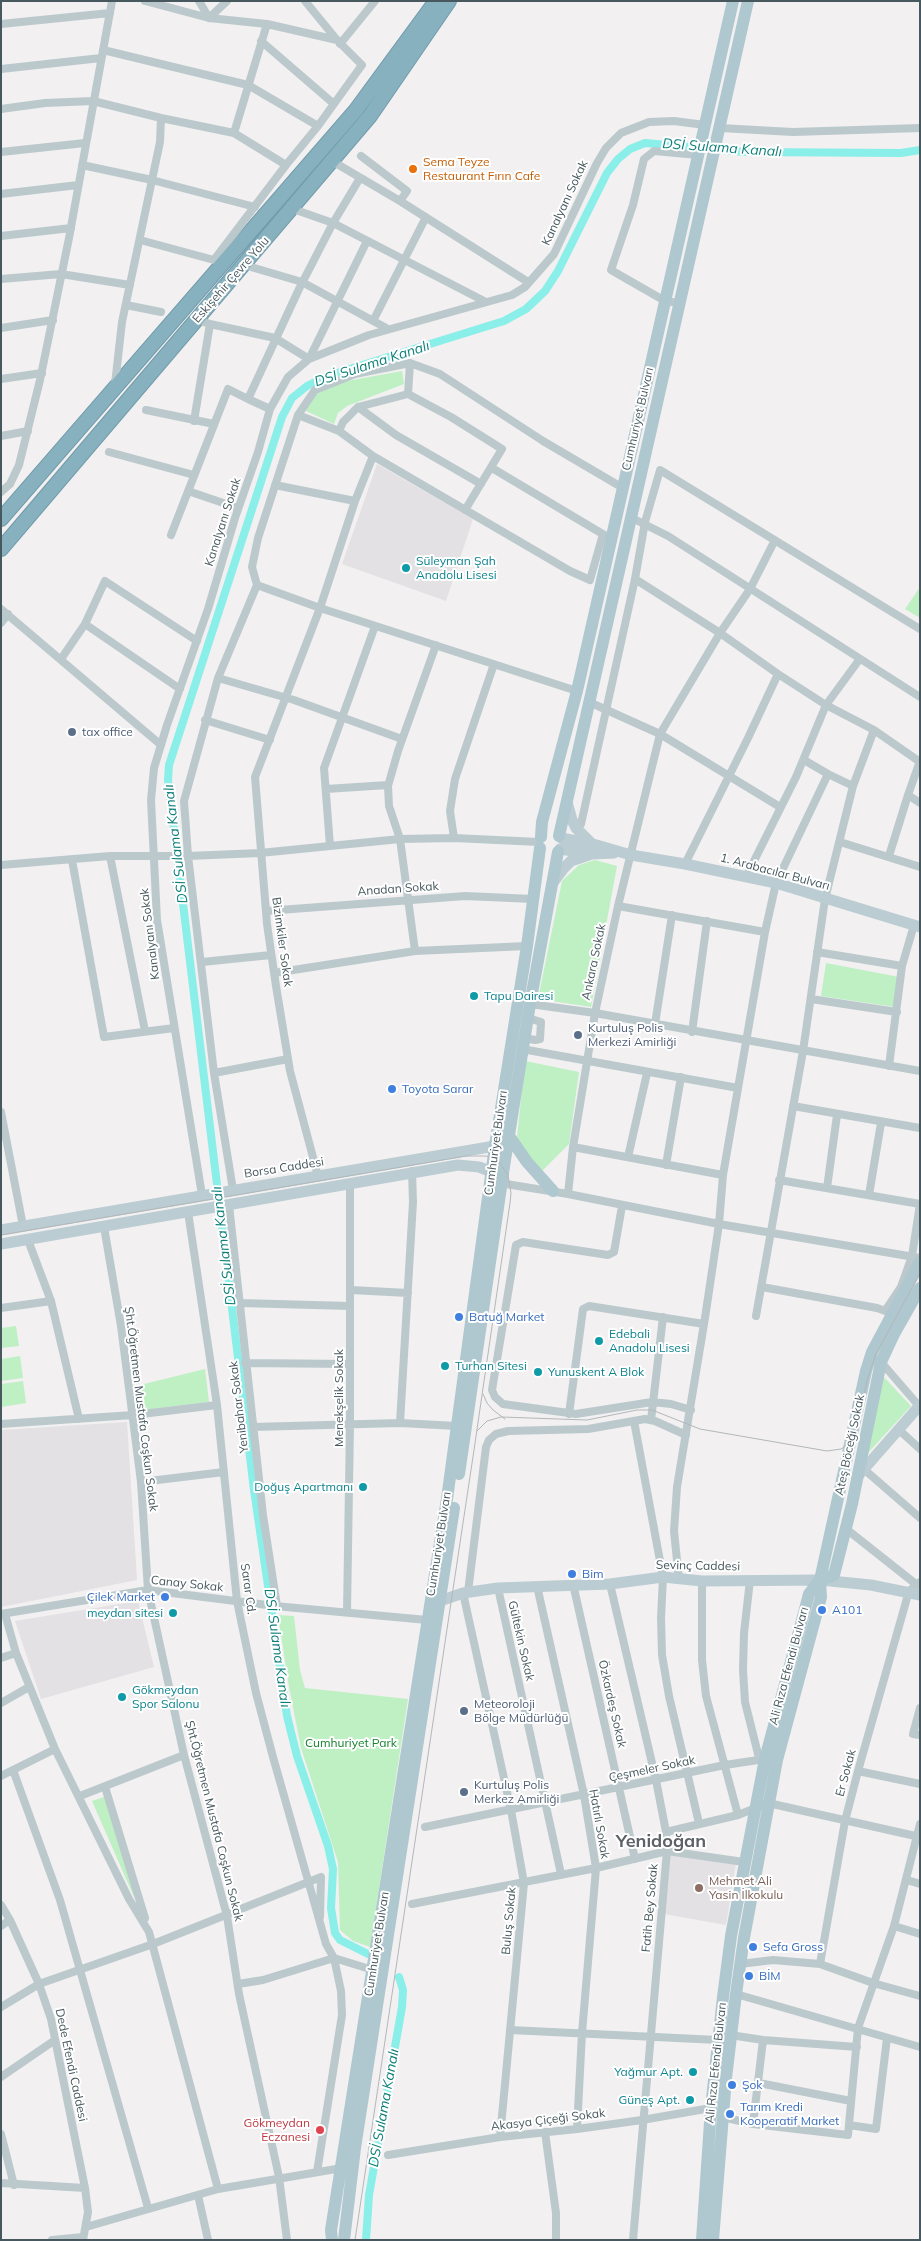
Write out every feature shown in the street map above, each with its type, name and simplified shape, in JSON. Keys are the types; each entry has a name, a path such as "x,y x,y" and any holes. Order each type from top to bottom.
{"highway":[{"name":"Eskişehir Çevre Yolu","path":"1,519 356,110 436,1"},
{"name":"Eskişehir Çevre Yolu","path":"1,549 293,209 370,116 450,1"}],"main road":[{"name":"Cumhuriyet Bulvarı","path":"344,2240 355,2148 440,1601 505,1160 523,1043 551,886 588,702 748,1"},
{"name":"Cumhuriyet Bulvarı","path":"332,2240 331,2230 457,1426 495,1146 527,946 542,822 578,691 607,536 617,512 623,488 732,6"},
{"path":"732,6 745,15"},
{"path":"617,512 630,517"},
{"path":"551,886 571,861 593,849 576,828 567,802"},
{"path":"550,832 560,844 549,855 540,842 550,832"},
{"name":"1. Arabacılar Bulvarı","path":"560,844 685,864 776,883 917,926"},
{"path":"509,1136 526,1162 553,1191"},
{"path":"495,1146 505,1160"},
{"name":"Borsa Caddesi","path":"1,1230 495,1146"},
{"name":"Borsa Caddesi","path":"1,1244 104,1228 458,1164 479,1167 492,1172"},
{"name":"Ateş Böceği Sokak","path":"820,1580 866,1371 888,1312 917,1259"},
{"name":"Ateş Böceği Sokak","path":"820,1580 834,1575 852,1504 864,1471 881,1362 894,1334 920,1288"},
{"path":"837,1509 864,1471 919,1405"},
{"name":"Sevinç Caddesi","path":"440,1601 466,1593 498,1588 610,1584 664,1577 702,1581 820,1580 916,1588"},
{"name":"Ali Rıza Efendi Bulvarı","path":"702,2240 711,2108 718,2040 731,1936 762,1758 808,1594 820,1580"},
{"name":"Ali Rıza Efendi Bulvarı","path":"713,2240 730,2035 740,1964 768,1803 777,1760 821,1597 820,1580"},
{"path":"427,1620 440,1601"}],"street":[{"path":"1,492 10,484 20,466 42,373 71,228 112,1"},
{"path":"145,1 159,3 209,18 267,24 339,42"},
{"path":"199,1 209,18"},
{"path":"209,18 227,1"},
{"path":"140,240 214,260 318,126 362,65 339,42 305,1"},
{"path":"339,42 375,1"},
{"path":"1,24 110,13"},
{"path":"234,133 267,24"},
{"path":"261,42 334,104"},
{"path":"1,68 102,54 248,85 318,126"},
{"path":"1,109 44,103 93,101 161,118 234,133 286,165"},
{"path":"115,386 122,322 160,142 161,118"},
{"name":"Kanalyanı Sokak","path":"204,1194 174,1028 157,920 156,857 151,800 154,768 161,744 197,641 270,409 288,377 309,359 388,329 512,295 525,287 554,254 596,163 606,148 621,133 649,122 674,121 705,126"},
{"path":"720,128 793,132 920,128"},
{"path":"1,152 86,143"},
{"path":"679,303 665,301 611,270 633,205 644,159 654,151 699,150"},
{"path":"361,156 407,191 400,201"},
{"path":"332,161 426,217 528,282"},
{"path":"82,165 152,180 254,207"},
{"path":"248,398 302,282 333,223 360,178"},
{"path":"1,194 78,185"},
{"path":"293,209 333,223 486,302"},
{"path":"373,322 426,217"},
{"path":"1,236 71,228"},
{"path":"194,421 207,323 275,338 309,359 367,241"},
{"path":"251,267 302,282 388,329"},
{"path":"1,279 61,274 130,285"},
{"path":"126,305 161,312"},
{"path":"1,328 53,320"},
{"path":"228,1191 202,962 185,856 184,801 218,678 257,585 252,567 258,538 298,415 314,390 333,381 355,374 410,362 440,374 543,441 623,488"},
{"path":"408,394 410,362"},
{"path":"1,379 42,373"},
{"path":"171,535 228,389 270,409"},
{"path":"339,431 343,422 358,408 408,394 451,417 502,449 465,510"},
{"path":"358,408 396,435 481,484"},
{"path":"146,410 214,424"},
{"path":"298,415 339,431 373,456 570,571 590,580 607,536 492,468"},
{"path":"1,436 28,431"},
{"path":"108,452 194,475"},
{"name":"Bizimkiler Sokak","path":"318,1176 288,1059 274,974 260,853 254,777 320,608 355,501 373,456"},
{"path":"582,824 635,579 645,522 660,470 920,629"},
{"path":"275,485 355,501"},
{"path":"188,491 238,508"},
{"path":"630,517 645,522 920,698"},
{"name":"Ankara Sokak","path":"568,1194 573,1147 595,1013 618,906 626,854 660,734 720,633 750,589 775,540"},
{"path":"635,579 720,633 826,705 874,730 920,762 889,856"},
{"path":"61,659 85,624 105,581 197,641"},
{"path":"257,585 320,608 578,691"},
{"path":"1,622 5,612 161,744"},
{"path":"85,624 180,688"},
{"path":"330,846 324,768 375,626"},
{"path":"415,951 400,839 389,806 388,785 402,739 436,646"},
{"path":"746,877 804,760 826,705 859,660"},
{"path":"454,838 450,811 456,779 494,664"},
{"path":"685,864 778,674"},
{"path":"218,678 286,698 402,739"},
{"path":"588,702 606,708 660,734 729,774 780,807"},
{"path":"205,720 270,740"},
{"path":"756,1316 803,1051 825,898 853,786 874,730"},
{"path":"804,760 853,786"},
{"path":"679,1580 674,1531 677,1487 704,1324 719,1224 724,1175 765,932 776,883 828,774"},
{"path":"326,788 388,785"},
{"path":"908,795 920,803"},
{"path":"1,865 110,856 156,857 260,853 400,839 454,838 540,842"},
{"path":"840,842 920,867"},
{"path":"110,856 145,1031"},
{"path":"72,860 104,1037 174,1028"},
{"name":"Anadan Sokak","path":"266,911 465,896 532,899"},
{"path":"618,906 765,932"},
{"path":"655,1024 672,915"},
{"path":"692,1032 707,922"},
{"path":"889,1066 902,966 917,926"},
{"path":"274,974 415,951 527,946"},
{"path":"817,952 902,966"},
{"path":"202,962 271,955"},
{"path":"811,998 897,1012"},
{"path":"530,1004 595,1013 692,1032 920,1071"},
{"path":"523,1043 587,1061 738,1088"},
{"path":"214,1073 288,1059"},
{"path":"628,1156 647,1072"},
{"path":"666,1165 681,1077"},
{"path":"793,1106 881,1123 920,1128"},
{"path":"1,1112 23,1226"},
{"path":"827,1188 837,1115"},
{"path":"869,1195 881,1123"},
{"path":"573,1147 724,1175"},
{"path":"1,1158 10,1156"},
{"path":"400,1423 413,1202 412,1172"},
{"path":"492,1172 502,1183 917,1259 920,1204 779,1180"},
{"name":"Menekşelik Sokak","path":"347,1612 351,1290 350,1183"},
{"name":"Yenibahar Sokak","path":"227,1205 240,1303 245,1363 263,1515 276,1606"},
{"path":"622,1206 614,1252 608,1255 523,1242 516,1245 513,1250 492,1390 495,1397 503,1404 569,1414 652,1402 672,1404 691,1410"},
{"name":"Sarar Cd.","path":"188,1212 217,1405 237,1601 258,1702 326,1944 334,1958 340,1982 342,2015 317,2172"},
{"name":"Şht.Öğretmen Mustafa Coşkun Sokak","path":"104,1228 121,1326 141,1482 148,1590 184,1755 227,1916 238,1984 278,2177 287,2240"},
{"path":"28,1240 51,1301 79,1419"},
{"path":"762,1287 877,1308 888,1312"},
{"path":"351,1290 408,1293"},
{"path":"1,1308 51,1301"},
{"path":"240,1303 350,1306"},
{"path":"569,1414 583,1309 594,1305 704,1324"},
{"path":"650,1420 663,1317"},
{"path":"881,1362 919,1405"},
{"path":"245,1363 349,1364"},
{"path":"1,1424 132,1415 217,1405"},
{"path":"686,1435 650,1420 634,1422 664,1577 661,1618 662,1655 669,1696 699,1823"},
{"name":"Buluş Sokak","path":"500,2136 524,1882 466,1593 486,1447 489,1440 496,1434 508,1431 579,1430 634,1422"},
{"path":"253,1427 400,1423 457,1426"},
{"path":"898,1429 920,1449"},
{"path":"864,1471 920,1518"},
{"path":"141,1482 224,1472"},
{"path":"846,1528 916,1588"},
{"path":"750,1580 744,1633 743,1670 746,1702 762,1758"},
{"path":"702,1581 702,1660 706,1696 738,1815"},
{"name":"Özkardeş Sokak","path":"573,1584 635,1859"},
{"name":"Fatih Bey Sokak","path":"610,1584 656,1780 666,1832 667,1851 633,2240"},
{"name":"Hatırlı Sokak","path":"537,1586 584,1795 596,1868 582,2033 577,2129"},
{"name":"Gültekin Sokak","path":"498,1588 561,1874"},
{"name":"Er Sokak","path":"820,1964 845,1821 858,1771 916,1588"},
{"name":"Canay Sokak","path":"3,1614 148,1590 262,1605 427,1620"},
{"path":"3,1614 29,1687 55,1749 80,1796 129,1899 149,1932"},
{"path":"1,1658 16,1653"},
{"path":"1,1703 29,1687"},
{"path":"916,1735 920,1708"},
{"path":"1,1776 55,1749"},
{"path":"80,1796 184,1755"},
{"name":"Çeşmeler Sokak","path":"425,1826 762,1758"},
{"path":"12,1770 60,1900 148,2208"},
{"path":"858,1771 920,1784"},
{"path":"105,1786 153,1944 218,2189"},
{"path":"666,1832 738,1815 768,1803 918,1837"},
{"path":"711,2108 722,2118 753,2124 848,2135 858,2028 894,1926 920,1824"},
{"path":"412,1904 596,1868 667,1851 744,1862"},
{"path":"1,2008 39,1984 227,1916 321,1877 320,1923"},
{"path":"907,1880 920,1884"},
{"name":"Dede Efendi Caddesi","path":"1,1905 10,1920 39,1984 51,2019 85,2188 88,2212 83,2239"},
{"path":"1,1926 10,1920"},
{"path":"894,1926 920,1934"},
{"path":"238,1984 263,1980 334,1958 372,1970"},
{"path":"740,1964 774,1960 820,1964 873,1984 920,1996"},
{"path":"736,1994 920,2047"},
{"path":"510,2030 718,2040"},
{"path":"730,2035 764,2040 857,2047"},
{"path":"848,2125 876,2130 887,2038"},
{"path":"1,2077 55,2040"},
{"path":"753,2124 764,2040"},
{"path":"759,2083 851,2101"},
{"name":"Akasya Çiçeği Sokak","path":"388,2155 500,2136 577,2129 711,2108"},
{"path":"545,2132 556,2213 556,2240"},
{"path":"1,2134 14,2185"},
{"path":"86,2227 218,2189 278,2177 342,2168"},
{"path":"1,2184 85,2188"},
{"path":"198,2195 208,2240"},
{"path":"52,2240 83,2239"}],"shaded area":[{"path":"377,464 473,519 446,601 342,564"},
{"path":"127,1422 137,1580 1,1607 1,1430"},
{"path":"138,1601 154,1667 41,1699 15,1621"},
{"name":"Mehmet Ali Yasin İlkokulu","path":"670,1854 736,1863 726,1925 664,1914"}],"green space":[{"path":"402,371 404,384 347,406 338,413 334,424 306,411 309,401 319,392 336,383"},
{"path":"920,587 920,618 905,609"},
{"path":"595,860 617,866 591,1007 538,999 562,881 579,865"},
{"path":"826,963 899,977 895,1007 821,996"},
{"path":"525,1061 579,1072 569,1144 540,1173 516,1147"},
{"path":"16,1326 19,1346 1,1348 1,1328"},
{"path":"20,1356 23,1378 1,1381 1,1359"},
{"path":"205,1369 209,1402 143,1410 140,1385"},
{"path":"881,1374 911,1406 867,1454"},
{"path":"23,1381 26,1403 1,1407 1,1384"},
{"name":"Cumhuriyet Park","path":"278,1615 294,1616 300,1670 305,1688 408,1699 370,1947 353,1941 340,1930 338,1862 301,1748"},
{"path":"107,1796 136,1896 134,1897 92,1801"}],"waterway":[{"name":"DSİ Sulama Kanalı","path":"368,1954 340,1940 335,1933 331,1908 333,1869 328,1846 297,1756 287,1716 254,1490 168,780 169,765 282,417 292,398 307,386 327,376 504,321 526,309 545,291 558,271 607,173 618,159 630,149 645,143 745,152 901,153 920,150"},
{"name":"DSİ Sulama Kanalı","path":"366,2240 369,2195 402,2007 403,1990 399,1977"}],"tram line":[{"path":"1,1235 466,1156 486,1156 494,1159 499,1162 508,1175 511,1193 510,1203 355,2240"},
{"path":"477,1431 487,1421 501,1417 587,1420 637,1410 652,1410 700,1429 827,1451 841,1449 851,1443 856,1437 867,1380 876,1354 920,1273"},
{"path":"483,1394 493,1410 505,1419"}],"place":[{"name":"Sema Teyze Restaurant Fırın Cafe","path":"413,169"},
{"name":"Süleyman Şah Anadolu Lisesi","path":"406,568"},
{"name":"tax office","path":"72,732"},
{"name":"Tapu Dairesi","path":"474,996"},
{"name":"Kurtuluş Polis Merkezi Amirliği","path":"578,1035"},
{"name":"Toyota Sarar","path":"392,1089"},
{"name":"Batuğ Market","path":"459,1317"},
{"name":"Edebali Anadolu Lisesi","path":"599,1341"},
{"name":"Turhan Sitesi","path":"445,1366"},
{"name":"Yunuskent A Blok","path":"538,1372"},
{"name":"Doğuş Apartmanı","path":"363,1487"},
{"name":"Bim","path":"572,1574"},
{"name":"Çilek Market","path":"165,1597"},
{"name":"A101","path":"822,1610"},
{"name":"meydan sitesi","path":"173,1613"},
{"name":"Gökmeydan Spor Salonu","path":"122,1697"},
{"name":"Meteoroloji Bölge Müdürlüğü","path":"464,1711"},
{"name":"Kurtuluş Polis Merkez Amirliği","path":"464,1792"},
{"name":"Mehmet Ali Yasin İlkokulu","path":"699,1888"},
{"name":"Sefa Gross","path":"753,1947"},
{"name":"BİM","path":"749,1976"},
{"name":"Yağmur Apt.","path":"693,2072"},
{"name":"Şok","path":"732,2085"},
{"name":"Güneş Apt.","path":"690,2100"},
{"name":"Tarım Kredi Kooperatif Market","path":"730,2114"},
{"name":"Gökmeydan Eczanesi","path":"320,2130"}],"district":[{"name":"Yenidoğan","path":"661,1842"}]}
